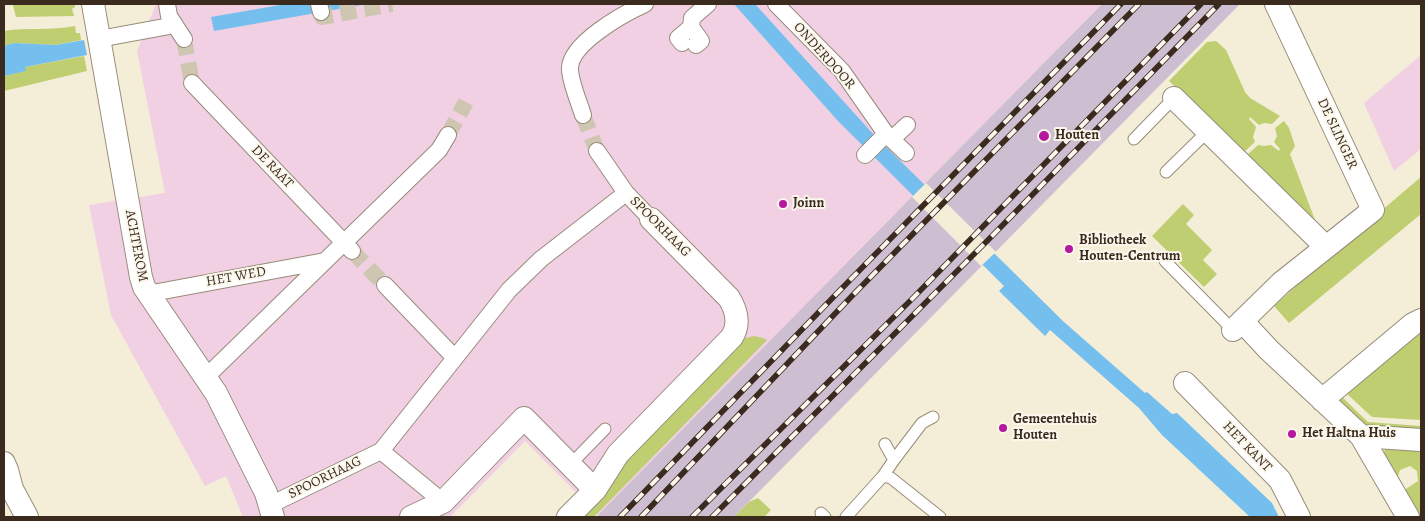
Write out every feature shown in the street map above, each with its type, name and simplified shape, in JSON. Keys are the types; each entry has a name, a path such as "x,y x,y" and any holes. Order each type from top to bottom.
{"street":[{"name":"ACHTEROM","path":"93,4 141,277 147,294 216,392 266,492 271,511"},
{"path":"167,4 170,16 184,39"},
{"path":"583,115 570,71 571,63 584,45 598,31 613,20 645,4"},
{"path":"689,44 701,41 691,27 692,18 708,4"},
{"name":"ONDERDOOR","path":"776,4 842,71 887,137 906,153"},
{"name":"DE SLINGER","path":"1238,325 1281,283 1373,210 1276,4"},
{"path":"99,38 175,24"},
{"name":"DE RAAT","path":"192,83 348,246"},
{"path":"1174,98 1326,247"},
{"path":"865,156 887,137 907,125"},
{"path":"206,377 325,261 348,246 439,150 448,135"},
{"path":"597,151 628,187"},
{"name":"SPOORHAAG","path":"271,511 381,451 509,290 542,259 628,187 651,219 730,298 737,316 736,327 732,337 618,454 595,490 568,517"},
{"name":"HET WED","path":"147,294 325,261"},
{"path":"386,285 455,358"},
{"path":"1322,400 1413,324 1421,320"},
{"path":"1238,325 1361,436 1408,517"},
{"name":"HET KANT","path":"1185,383 1280,480 1300,517"},
{"path":"416,515 443,502 524,418 595,490"},
{"path":"1361,436 1421,440"},
{"path":"381,451 443,502"},
{"path":"7,473 26,517"}],"lane":[{"path":"1134,139 1174,98"},
{"path":"1166,172 1208,131"},
{"path":"1165,261 1238,325"},
{"path":"846,517 883,476 922,423 933,417"},
{"path":"570,465 605,429"},
{"path":"885,444 894,460"},
{"path":"883,476 891,478 940,517"}],"shaded area":[{"path":"156,4 1102,4 598,515 525,441 450,517 243,517 226,476 205,486 111,315 89,205 165,193 137,51"},
{"path":"1102,4 1240,4 734,517 596,517"},
{"path":"1421,55 1421,149 1394,171 1364,103"}],"green space":[{"path":"75,4 75,7 72,9 74,16 16,17 13,5"},
{"path":"75,26 76,33 80,33 81,40 55,45 15,43 6,45 4,49 4,31"},
{"path":"1216,41 1226,50 1245,92 1250,98 1280,116 1272,124 1264,123 1259,125 1250,117 1249,119 1256,127 1253,137 1255,142 1243,153 1169,81 1207,42"},
{"path":"84,56 87,71 4,91 4,76 25,71 25,67"},
{"path":"1284,121 1289,128 1295,146 1290,154 1315,220 1246,156 1258,145 1271,145 1279,151 1280,149 1274,142 1277,136 1275,128"},
{"path":"1421,177 1421,214 1289,323 1274,306"},
{"path":"1183,204 1194,215 1186,224 1212,250 1203,260 1217,274 1204,287 1152,236"},
{"path":"1421,328 1421,420 1372,417 1346,393"},
{"path":"754,336 767,340 594,517 581,517 626,456 742,339"},
{"path":"1338,396 1342,397 1368,422 1421,426 1421,433 1368,431 1337,405"},
{"path":"1387,448 1421,450 1421,517 1418,517 1403,491 1418,481 1417,471 1410,466 1400,470 1398,476 1403,485 1401,486 1383,452"},
{"path":"758,498 771,510 764,517 734,517 749,502"}],"water":[{"path":"286,4 367,4 214,31 211,17"},
{"path":"734,4 755,4 875,136 1064,322 1145,393 1147,392 1172,414 1177,413 1272,503 1279,517 1250,517 1162,435 1139,408 1050,330 1045,336 999,291 1004,286 838,121"},
{"path":"84,40 87,55 25,67 26,71 4,76 4,49 6,45 15,43 55,45"}],"pier":[{"path":"926,183 996,252 981,266 912,197"}],"tunnel":[{"path":"321,12 322,17 392,4"},
{"path":"184,39 192,83"},
{"path":"448,135 466,102"},
{"path":"583,115 597,151"},
{"path":"352,251 385,285"}],"railway":[{"path":"620,517 1121,4"},
{"path":"641,517 850,298 1139,4"},
{"path":"692,517 912,299 1201,4"},
{"path":"712,517 993,235 1219,4"}],"place":[{"name":"Houten","path":"1044,136"},
{"name":"Joinn","path":"783,204"},
{"name":"Bibliotheek Houten-Centrum","path":"1069,249"},
{"name":"Gemeentehuis Houten","path":"1003,428"},
{"name":"Het Haltna Huis","path":"1292,434"}]}
